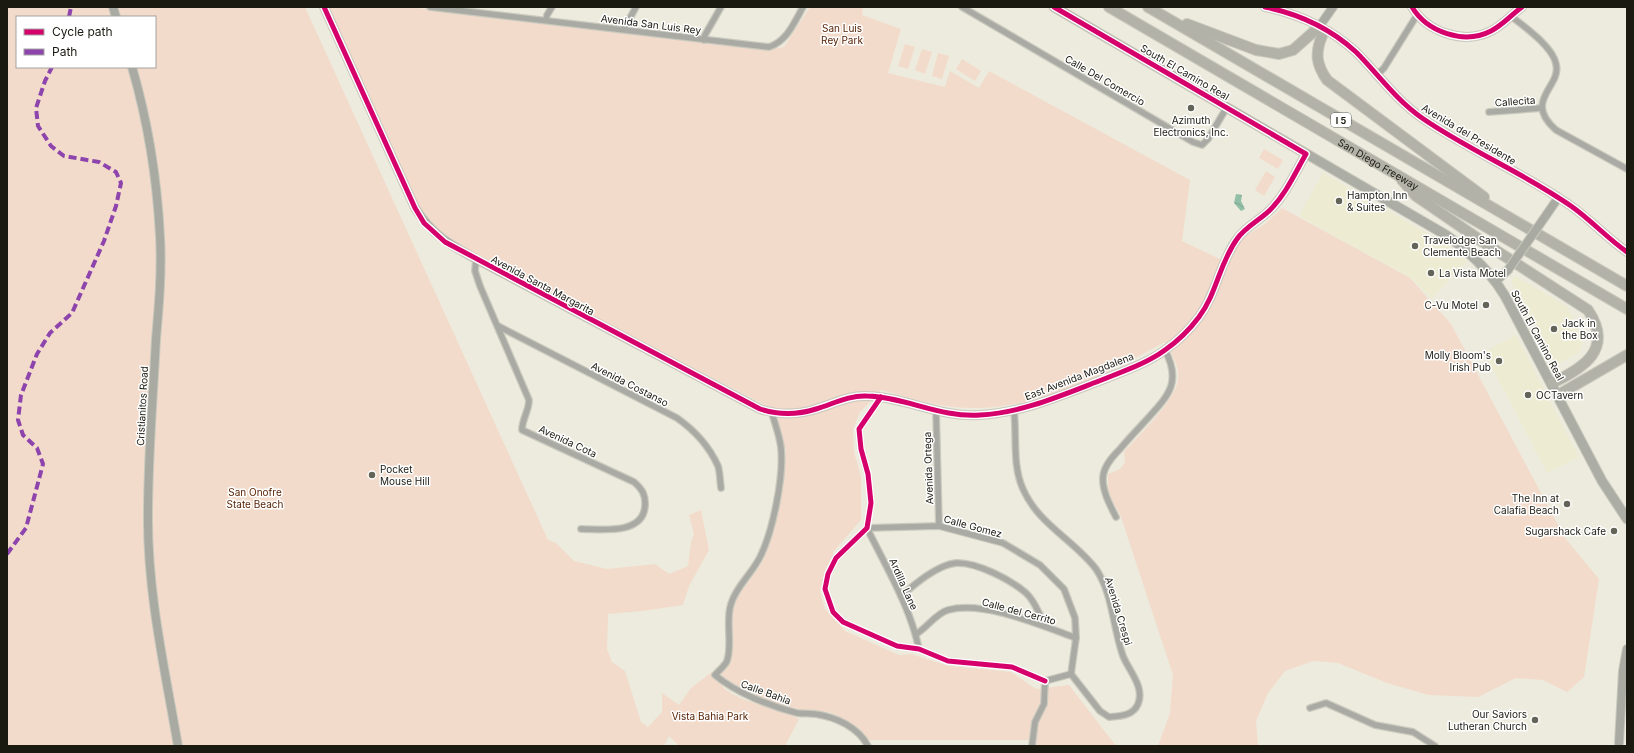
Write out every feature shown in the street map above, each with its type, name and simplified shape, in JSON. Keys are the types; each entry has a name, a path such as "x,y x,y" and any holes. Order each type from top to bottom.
{"highway":[{"name":"San Diego Freeway","path":"1110,7 1395,172 1627,309"},
{"name":"San Diego Freeway","path":"1148,7 1627,286"},
{"path":"1161,15 1256,50 1279,54 1293,50 1319,27 1322,36 1317,47 1317,61 1320,70 1327,80 1522,226"},
{"path":"1395,172 1416,196 1486,244 1588,310 1595,320 1598,335 1595,349 1591,358 1578,370 1552,383"},
{"path":"1558,395 1627,355"}],"main road":[{"name":"South El Camino Real","path":"1054,7 1446,235 1473,256 1496,281 1552,383 1602,481 1627,519"}],"street":[{"name":"Avenida Santa Margarita","path":"324,7 415,208 424,223 445,242 476,260 753,405 772,413 794,413 815,410 849,397 881,397"},
{"name":"Avenida San Luis Rey","path":"430,7 467,9 624,30 769,47 784,38 803,7"},
{"path":"546,20 552,7"},
{"path":"624,30 636,7"},
{"path":"704,40 705,35 721,7"},
{"name":"Calle Del Comercio","path":"962,7 1194,142 1202,145 1208,139 1227,107"},
{"name":"Avenida del Presidente","path":"1265,7 1284,11 1311,21 1342,40 1398,98 1421,118 1571,206 1627,252"},
{"path":"1319,27 1333,7"},
{"path":"1412,7 1417,15 1436,29 1449,35 1461,37 1475,37 1489,32 1512,17 1520,8"},
{"path":"1377,75 1384,68 1417,15"},
{"path":"1512,17 1550,50 1557,64 1555,78 1545,93 1542,108 1547,122 1556,130 1627,169"},
{"name":"Cristianitos Road","path":"132,68 140,97 151,152 160,237 159,298 150,431 148,522 149,548 157,622 178,746"},
{"name":"Callecita","path":"1489,112 1542,108"},
{"name":"East Avenida Magdalena","path":"881,397 954,414 979,415 1014,411 1052,399 1125,371 1165,350 1189,329 1199,317 1214,290 1223,263 1238,237 1269,211 1282,196 1306,154"},
{"path":"1496,281 1508,270 1558,198"},
{"name":"Avenida Cota","path":"476,260 475,271 480,286 530,400 530,408 522,423 522,430 634,482 643,493 645,508 643,515 636,523 627,528 581,529"},
{"name":"Avenida Costanso","path":"498,326 677,418 690,427 702,440 718,467 721,488"},
{"path":"1116,517 1103,485 1104,470 1112,458 1162,404 1170,392 1173,376 1165,350"},
{"path":"881,397 859,429 861,449 868,474 870,496 867,528 836,558 828,574 825,589 830,606 838,618 896,646 919,649 948,661 1012,667 1045,681 1071,674"},
{"name":"Avenida Ortega","path":"936,410 939,526"},
{"name":"Avenida Crespi","path":"1014,411 1016,458 1022,488 1032,506 1046,523 1081,551 1097,571 1106,594 1115,632 1123,657 1140,690 1138,705 1134,710 1126,715 1109,717 1100,711 1071,674"},
{"name":"Calle Bahia","path":"772,413 781,455 781,475 772,522 761,555 747,578 734,595 730,606 729,650 726,662 715,675 736,691 798,713 825,716 846,724 858,732 868,746"},
{"name":"Calle Gomez","path":"867,528 939,526 1003,543 1040,565 1064,589 1075,618 1076,638 1071,674"},
{"name":"Ardilla Lane","path":"867,528 901,596 916,634 919,649"},
{"path":"901,596 930,573 955,563 970,565 990,571 1027,594 1041,617 1037,623"},
{"name":"Calle del Cerrito","path":"916,634 924,630 932,620 947,610 966,608 985,609 1037,623 1076,638"},
{"path":"1620,745 1623,670 1627,648"},
{"path":"1032,746 1035,722 1044,704 1045,681"},
{"path":"1310,708 1326,703 1375,725 1413,732 1435,746"}],"shaded area":[{"path":"1323,173 1447,245 1467,261 1432,298 1411,278 1299,216"},
{"path":"1515,276 1568,307 1583,342 1579,353 1555,365 1511,282"},
{"path":"1516,335 1579,457 1547,473 1484,352"}],"green space":[{"name":"San Onofre State Beach","path":"7,7 305,7 548,540 556,543 574,561 607,569 655,564 669,574 688,566 691,542 694,534 689,515 701,510 709,550 689,586 683,605 608,614 607,649 612,662 625,671 641,722 648,727 662,712 662,693 679,705 691,688 712,672 725,689 742,699 781,711 799,719 785,746 679,746 669,736 664,746 7,746"},
{"name":"San Luis Rey Park","path":"329,7 409,7 768,50 784,47 810,7 863,7 862,15 901,29 888,73 945,87 950,71 979,88 989,71 1190,180 1182,241 1226,262 1244,237 1265,224 1282,208 1410,278 1451,324 1565,538 1599,579 1584,677 1567,692 1543,680 1516,678 1478,697 1429,695 1387,683 1338,663 1313,661 1285,671 1268,693 1256,721 1258,746 1158,746 1170,713 1173,675 1120,514 1108,493 1108,474 1120,469 1125,463 1124,452 1164,408 1175,388 1178,380 1178,370 1165,342 1144,354 1096,377 1046,396 1020,403 995,407 960,408 926,402 881,390 860,412 853,429 854,452 861,477 861,520 833,552 834,556 827,566 820,591 825,609 845,631 899,655 911,654 948,666 1011,672 1036,689 1069,685 1116,746 1037,746 1029,740 867,740 859,731 839,716 825,711 800,710 768,701 738,687 720,674 730,662 732,611 739,595 763,561 781,495 786,451 771,408 552,295 440,234 422,212"},
{"path":"905,44 915,47 908,69 898,66"},
{"path":"922,49 932,52 925,74 915,70"},
{"path":"938,53 949,56 942,79 932,76"},
{"path":"962,59 981,71 975,81 956,69"},
{"path":"1264,149 1283,160 1278,169 1259,158"},
{"path":"1266,171 1275,177 1264,196 1255,190"}],"water":[{"path":"1236,194 1242,195 1241,201 1245,209 1241,211 1234,203"}],"marked path":[{"path":"69,16 71,7"},
{"path":"7,554 26,528 43,464 37,448 23,435 18,420 21,395 37,354 50,333 72,313 104,241 116,206 121,183 116,172 99,162 64,156 51,146 38,126 36,108 45,81 52,68"}],"cycle path":[{"path":"324,7 415,208 424,223 445,242 760,409 781,413 795,413 816,409 847,398 867,396 881,397 937,411 966,415 995,414 1040,403 1133,367 1158,355 1170,346 1192,326 1205,308 1226,258 1237,239 1244,231 1276,204 1290,183 1306,154 1054,7"},
{"path":"1265,7 1302,18 1336,36 1356,52 1395,95 1422,118 1440,130 1553,194 1578,211 1627,252"},
{"path":"1412,7 1419,16 1436,29 1447,34 1469,37 1480,35 1495,29 1522,7"},
{"path":"881,397 859,429 861,449 868,474 871,503 867,528 836,558 828,574 825,589 833,612 843,622 897,646 919,649 948,661 1012,667 1045,681"}],"place":[{"name":"Azimuth Electronics, Inc.","path":"1191,108"},
{"name":"Hampton Inn & Suites","path":"1339,201"},
{"name":"Travelodge San Clemente Beach","path":"1415,246"},
{"name":"La Vista Motel","path":"1431,273"},
{"name":"C-Vu Motel","path":"1486,305"},
{"name":"Jack in the Box","path":"1554,329"},
{"name":"Molly Bloom's Irish Pub","path":"1499,361"},
{"name":"OCTavern","path":"1528,395"},
{"name":"Pocket Mouse Hill","path":"372,475"},
{"name":"The Inn at Calafia Beach","path":"1567,504"},
{"name":"Sugarshack Cafe","path":"1614,531"},
{"name":"Our Saviors Lutheran Church","path":"1535,720"}],"park label":[{"name":"Vista Bahia Park","path":"710,716"}]}
